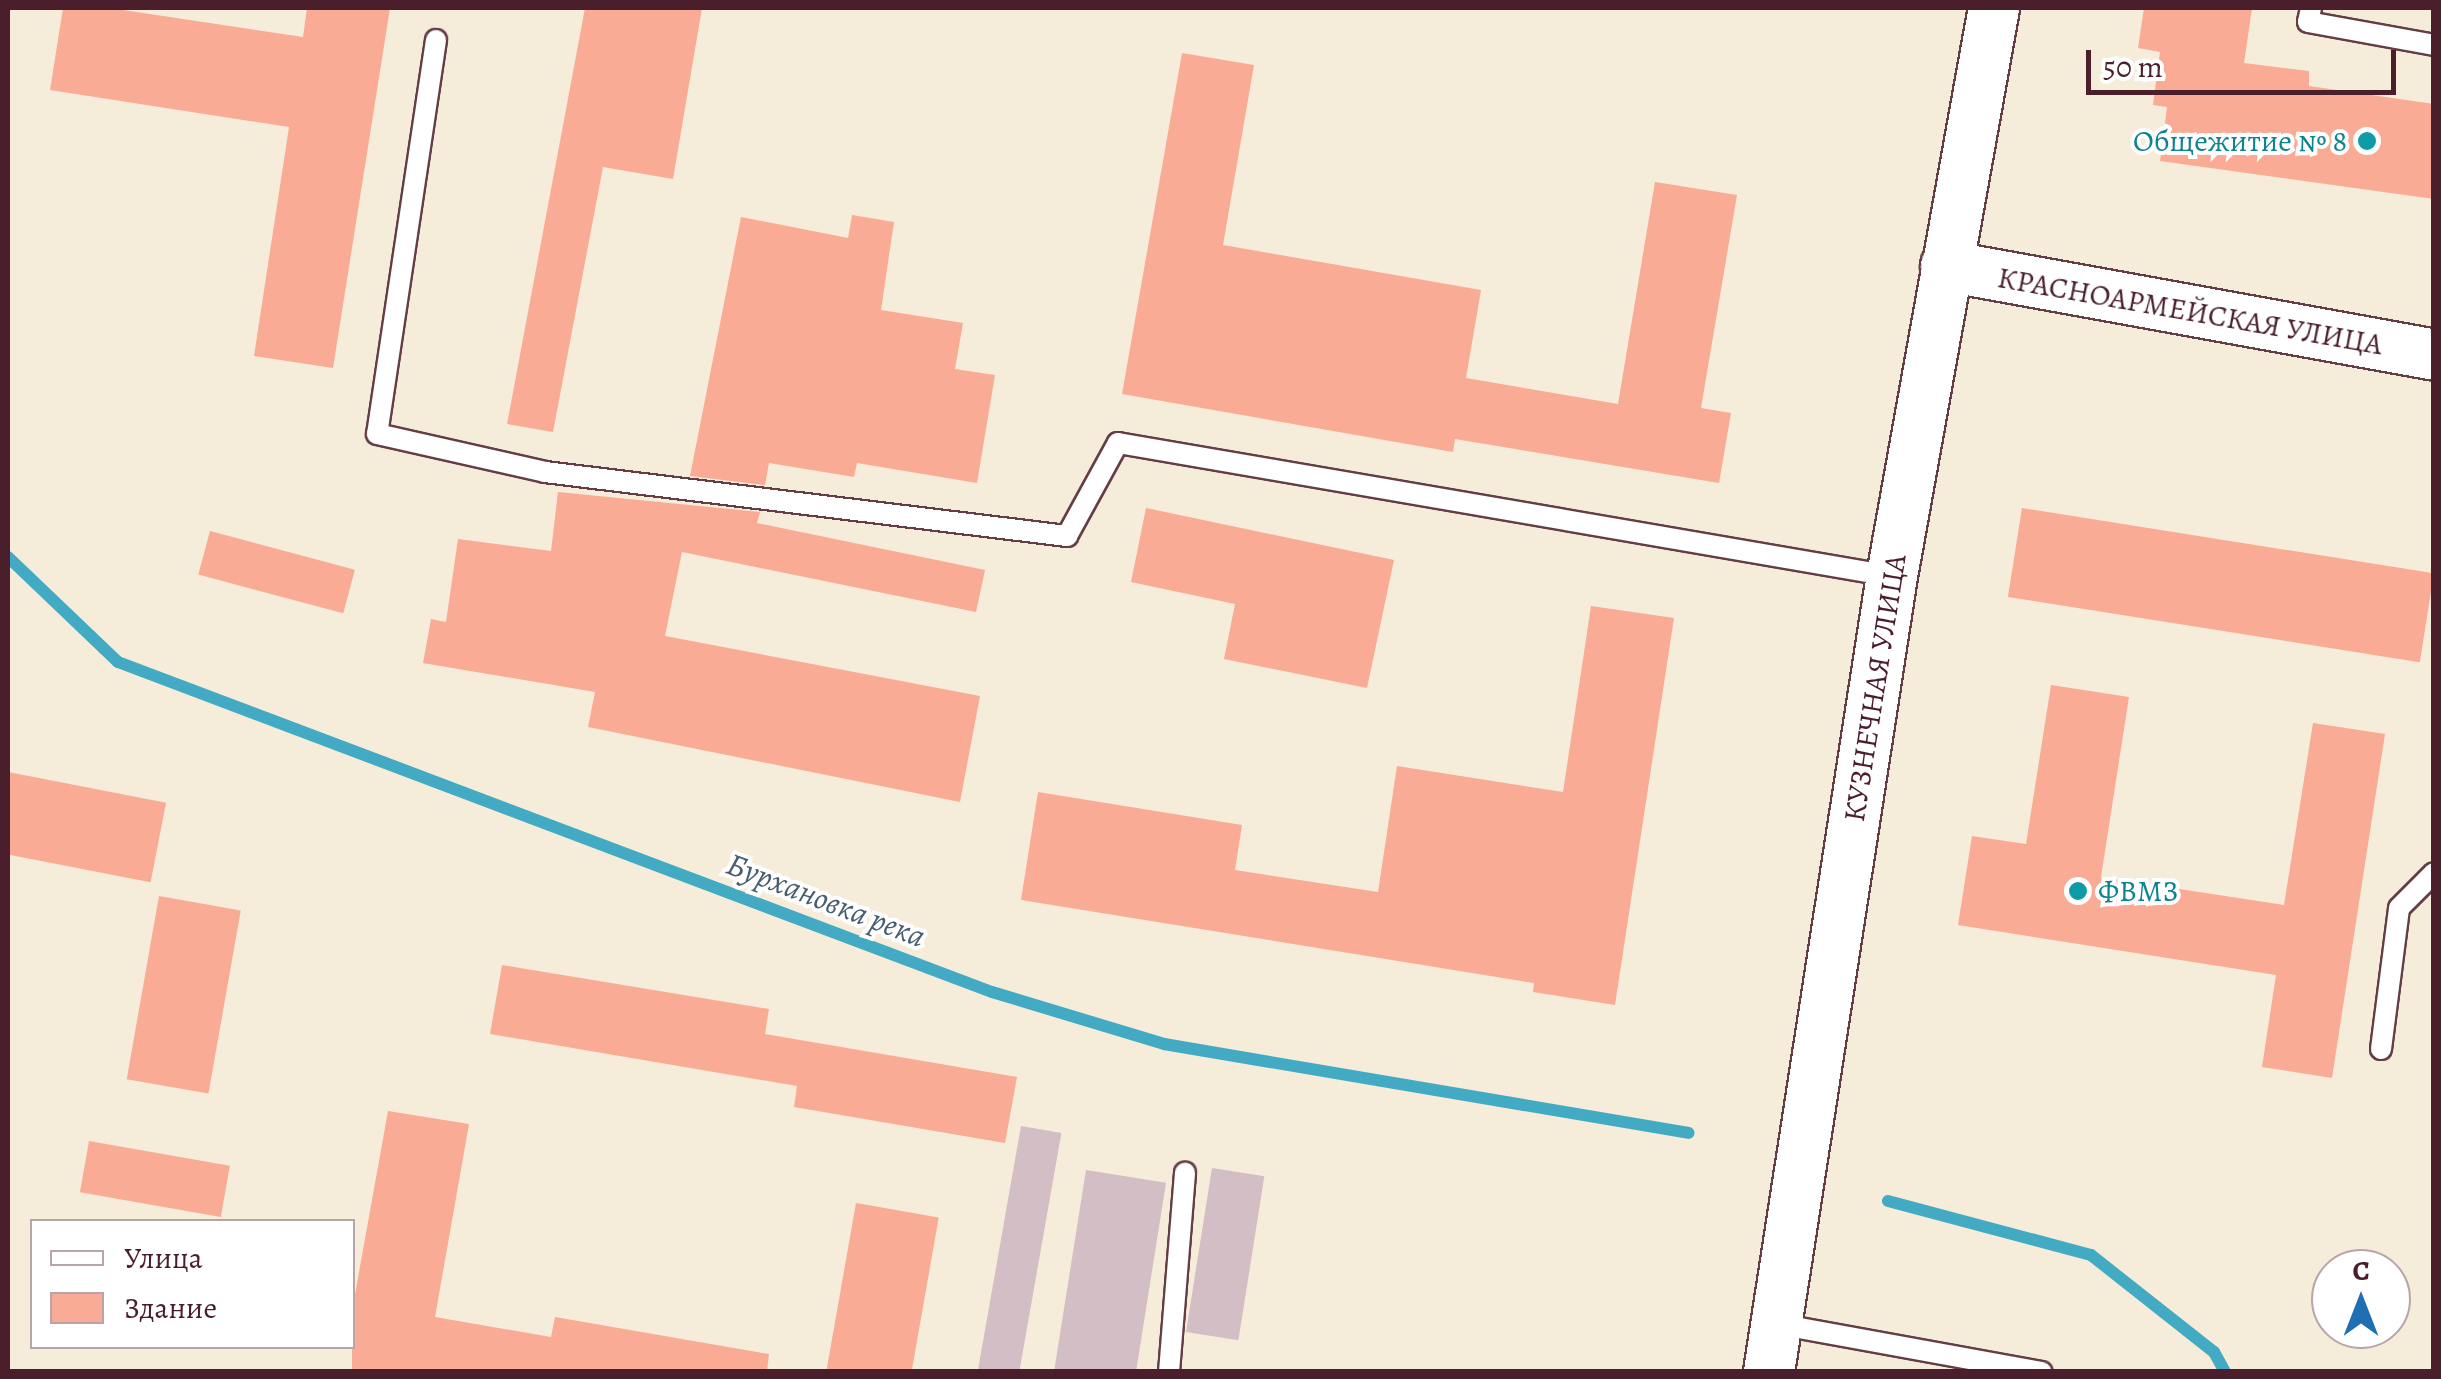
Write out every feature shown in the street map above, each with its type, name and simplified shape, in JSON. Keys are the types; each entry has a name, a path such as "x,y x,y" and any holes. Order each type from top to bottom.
{"street":[{"name":"КУЗНЕЧНАЯ УЛИЦА","path":"1773,1348 1892,576 1994,8"},
{"name":"КРАСНОАРМЕЙСКАЯ УЛИЦА","path":"1946,266 2434,355"}],"lane":[{"path":"2310,8 2308,22 2434,45"},
{"path":"436,40 378,434 545,472 1067,536 1118,443 1892,576"},
{"path":"2381,1049 2399,908 2434,872"},
{"path":"1169,1372 1185,1173"},
{"path":"1773,1348 2042,1372"}],"shaded area":[{"path":"1021,1126 1061,1133 1019,1372 978,1371"},
{"path":"1212,1168 1264,1176 1238,1340 1186,1332"},
{"path":"1086,1170 1166,1183 1136,1372 1054,1370"}],"building":[{"path":"63,8 110,8 303,37 307,8 390,8 333,368 254,356 289,127 50,90"},
{"path":"585,8 702,8 673,179 603,167 553,432 507,424"},
{"path":"2144,8 2252,8 2244,63 2309,71 2309,86 2434,104 2434,199 2160,161 2167,107 2153,105 2160,52 2138,48"},
{"path":"1182,53 1254,65 1223,245 1481,290 1466,378 1618,404 1655,182 1737,195 1701,408 1731,413 1719,483 1455,439 1453,452 1122,394"},
{"path":"852,215 894,222 881,310 963,323 955,369 995,375 977,483 857,463 854,477 769,463 765,485 690,476 741,217 848,238"},
{"path":"558,492 760,512 757,523 985,570 976,612 682,552 665,636 980,696 960,802 588,727 595,692 423,663 431,619 446,622 458,539 551,551"},
{"path":"1146,508 1394,560 1367,688 1224,659 1235,604 1131,582"},
{"path":"2022,508 2434,573 2420,662 2008,597"},
{"path":"210,531 355,570 343,613 198,574"},
{"path":"1591,606 1674,618 1615,1005 1533,992 1534,983 1021,900 1038,792 1242,825 1235,870 1378,892 1397,766 1563,792"},
{"name":"ФВМЗ","path":"2051,685 2129,697 2101,877 2284,905 2313,723 2385,734 2332,1078 2262,1067 2276,975 1958,925 1972,836 2026,844"},
{"path":"8,772 166,803 151,882 8,855"},
{"path":"159,896 241,910 208,1094 127,1079"},
{"path":"502,965 769,1009 765,1034 1017,1077 1005,1143 794,1107 797,1086 490,1034"},
{"path":"388,1111 469,1124 435,1317 551,1337 555,1317 769,1354 767,1372 352,1372 355,1294"},
{"path":"89,1141 230,1166 221,1217 80,1192"},
{"path":"856,1203 939,1218 911,1372 826,1372"}],"waterway":[{"name":"Бурхановка река","path":"8,557 118,662 992,992 1164,1044 1689,1133"},
{"name":"Бурхановка река","path":"1888,1201 2091,1255 2214,1352 2225,1372"}],"place":[{"name":"Общежитие № 8","path":"2367,141"},
{"name":"ФВМЗ","path":"2078,891"}]}
